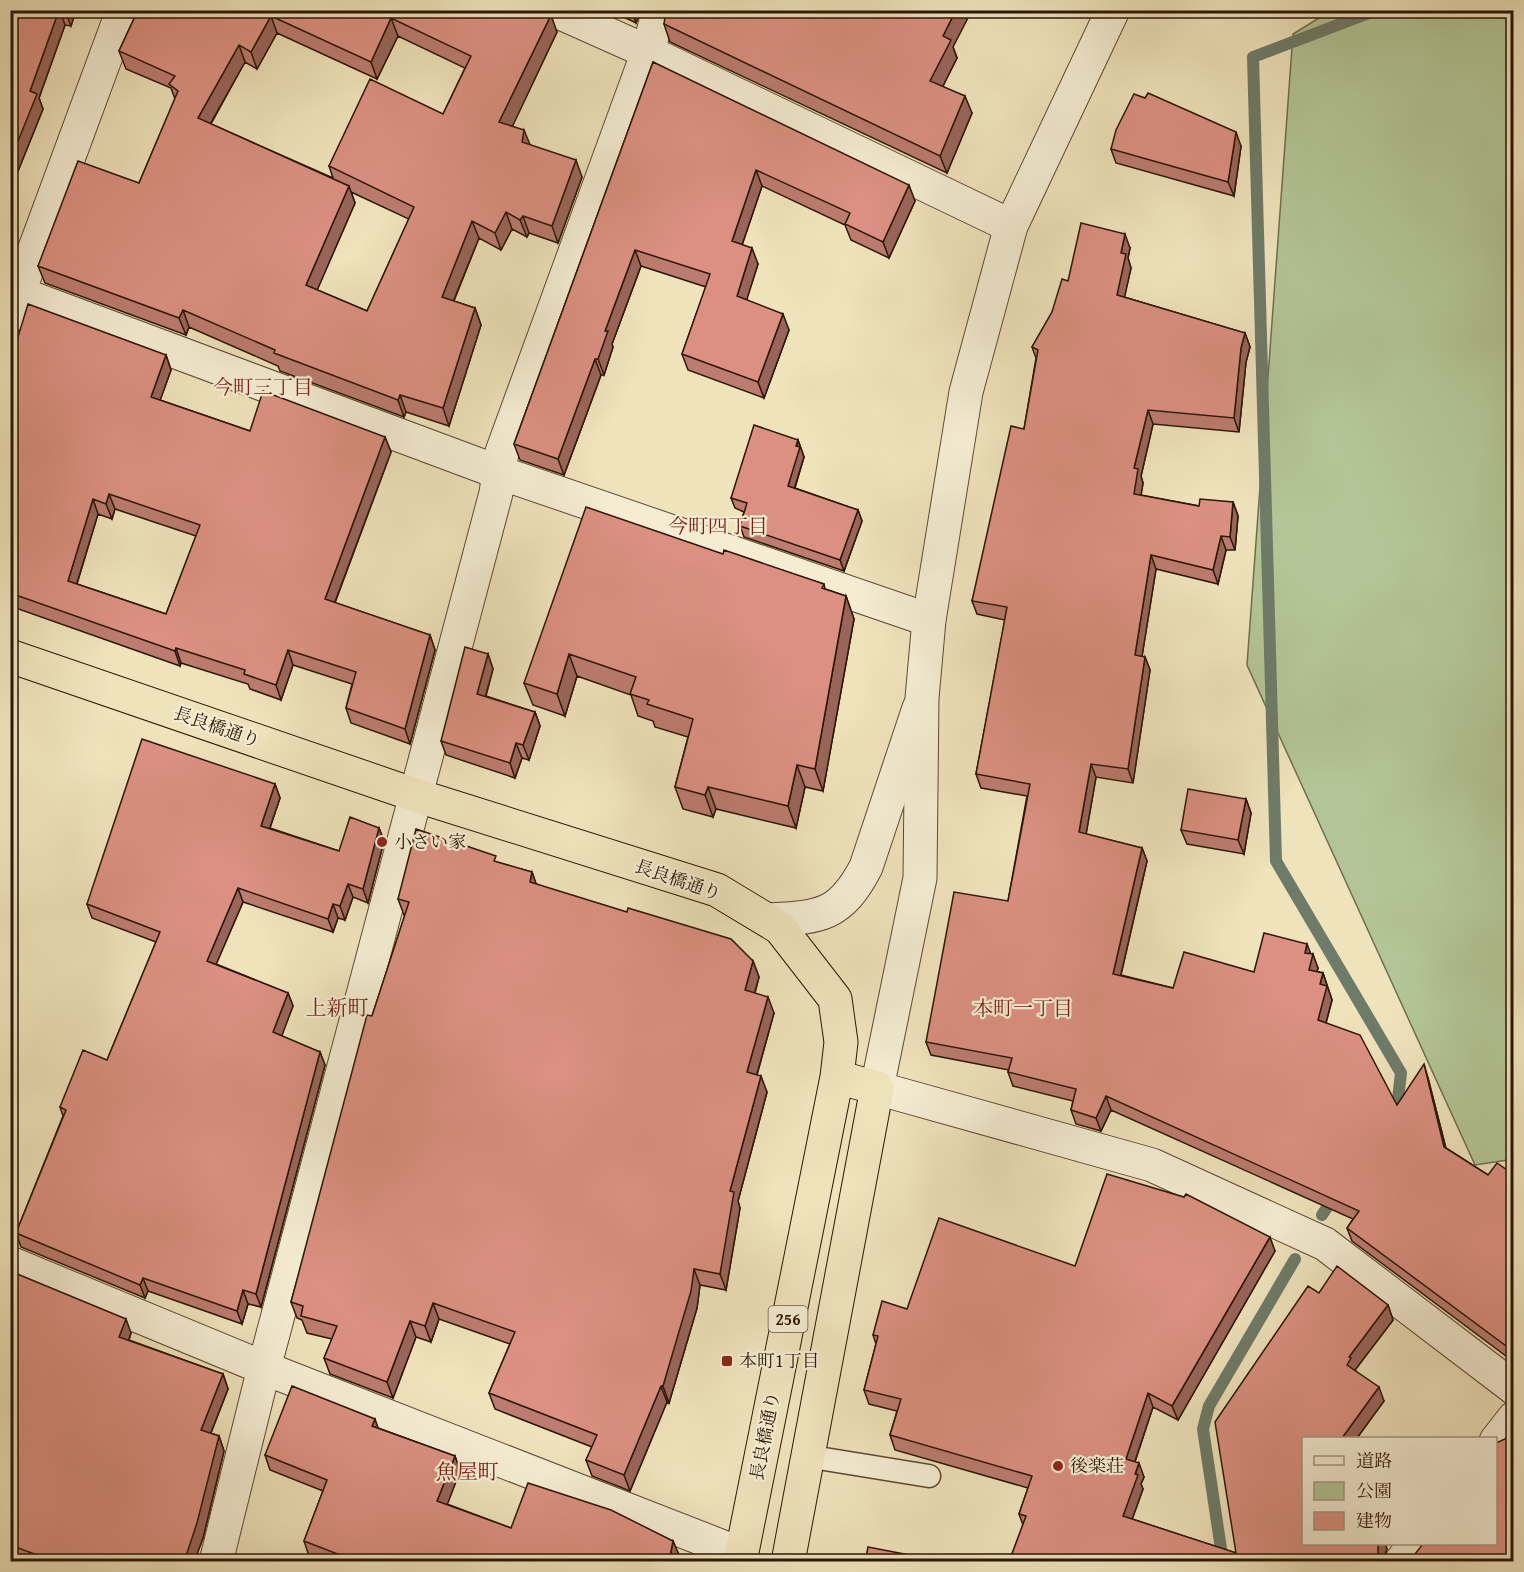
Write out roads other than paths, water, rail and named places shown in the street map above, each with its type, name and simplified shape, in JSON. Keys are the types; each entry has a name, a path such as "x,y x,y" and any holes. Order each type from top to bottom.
{"highway":[{"name":"長良橋通り","path":"10,657 415,795 717,890 780,928 792,942 835,999 841,1042 837,1077 741,1558"},
{"path":"837,1077 878,1088"},
{"name":"256","path":"788,1562 806,1456 878,1088"}],"street":[{"path":"123,10 13,300 929,620"},
{"path":"555,10 648,52 1011,226"},
{"path":"216,1562 264,1368 496,493 502,452 648,52 659,10"},
{"path":"1113,10 1011,226 966,392 929,620 922,698 920,878 878,1088 1152,1165 1325,1244 1514,1388"},
{"path":"768,920 814,917 832,909 853,891 866,867 922,698"},
{"path":"10,1263 264,1368 741,1558"},
{"path":"1497,1441 1514,1419"},
{"path":"1401,1562 1415,1545"}],"lane":[{"path":"806,1456 929,1476"}],"waterway":[{"path":"1377,10 1253,57 1276,861 1401,1073 1398,1099 1387,1116"},
{"path":"1322,1215 1336,1194"},
{"path":"1223,1562 1203,1429 1209,1406 1295,1259"}],"place":[{"name":"小さい家","path":"382,842"},
{"name":"本町1丁目","path":"727,1361"},
{"name":"後楽荘","path":"1058,1466"}],"district":[{"name":"今町三丁目","path":"263,387"},
{"name":"今町四丁目","path":"718,526"},
{"name":"上新町","path":"337,1008"},
{"name":"本町一丁目","path":"1023,1008"},
{"name":"魚屋町","path":"467,1472"}]}
